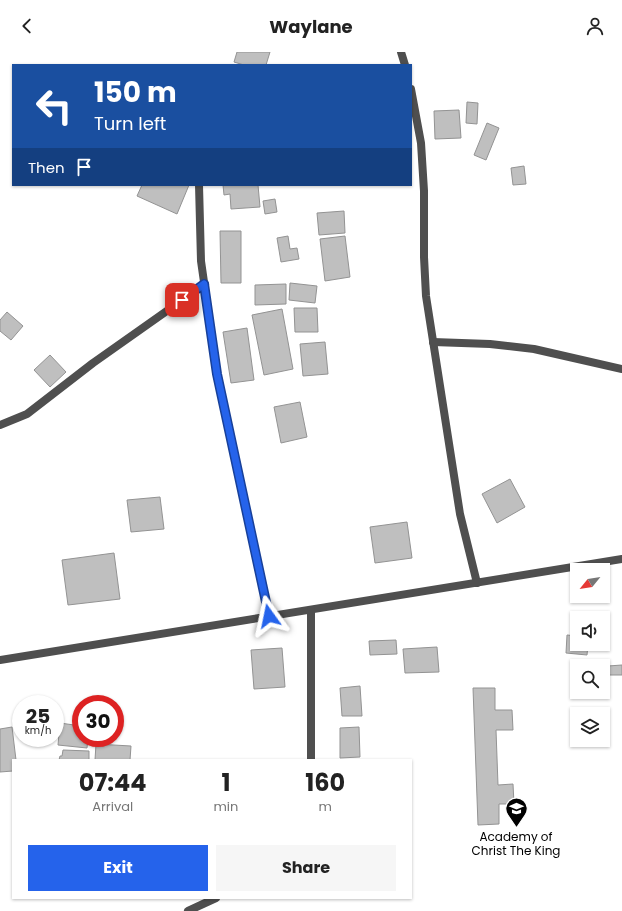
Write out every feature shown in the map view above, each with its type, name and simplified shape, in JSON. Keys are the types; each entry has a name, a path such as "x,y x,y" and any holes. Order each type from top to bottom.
{"street":[{"path":"401,52 405,64"},
{"path":"412,100 414,122 421,144 424,191 424,257 426,296 460,514 477,583"},
{"path":"199,186 201,261 217,374 269,616"},
{"path":"0,425 27,414 93,363 204,284"},
{"path":"433,342 490,344 534,349 622,369"},
{"path":"0,660 622,559"},
{"path":"311,610 311,759"},
{"path":"188,911 214,899"}],"building":[{"path":"237,52 270,52 266,64 241,64 234,62"},
{"path":"467,102 478,103 477,124 466,123"},
{"path":"459,110 461,138 435,139 434,111"},
{"path":"487,123 499,128 486,160 474,155"},
{"path":"524,166 526,184 513,185 511,168"},
{"path":"142,186 189,186 177,214 137,196"},
{"path":"223,186 258,186 260,207 231,209 230,194 224,195"},
{"path":"275,199 277,212 265,214 263,201"},
{"path":"344,211 345,233 319,235 317,213"},
{"path":"220,231 241,231 241,283 221,283"},
{"path":"288,236 290,249 297,248 299,259 281,262 277,238"},
{"path":"345,236 350,277 325,281 320,239"},
{"path":"290,283 317,286 315,303 289,300"},
{"path":"286,284 286,304 255,305 255,285"},
{"path":"294,308 317,308 318,332 295,332"},
{"path":"282,309 293,369 264,375 252,315"},
{"path":"7,312 23,326 11,340 0,331 0,320"},
{"path":"247,328 254,380 231,383 223,332"},
{"path":"325,342 328,374 303,376 300,344"},
{"path":"50,355 66,372 50,387 34,370"},
{"path":"300,402 307,437 281,443 274,407"},
{"path":"510,479 525,507 497,523 482,494"},
{"path":"160,497 164,529 131,532 127,500"},
{"path":"407,522 412,558 375,563 370,527"},
{"path":"114,553 120,599 68,605 62,560"},
{"path":"567,635 570,635 570,651 587,651 587,655 566,653"},
{"path":"396,640 397,654 370,655 369,641"},
{"path":"437,647 439,672 405,673 403,649"},
{"path":"282,648 285,687 254,689 251,650"},
{"path":"622,665 622,675 610,675 610,666"},
{"path":"360,686 362,716 342,716 340,688"},
{"path":"473,688 495,688 495,710 512,710 513,730 496,730 498,785 513,784 514,804 499,804 499,824 478,825"},
{"path":"64,724 72,725 72,746 64,746"},
{"path":"12,727 12,747 14,747 16,759 12,759 12,771 0,772 0,729"},
{"path":"359,727 360,757 340,758 340,728"},
{"path":"131,746 130,759 95,759 96,747"},
{"path":"63,750 89,751 89,759 59,759 60,756 62,756"}],"place":[{"name":"Academy of Christ The King","path":"516,828"}],"route":[{"path":"182,300 204,284 217,374 269,616"}]}
